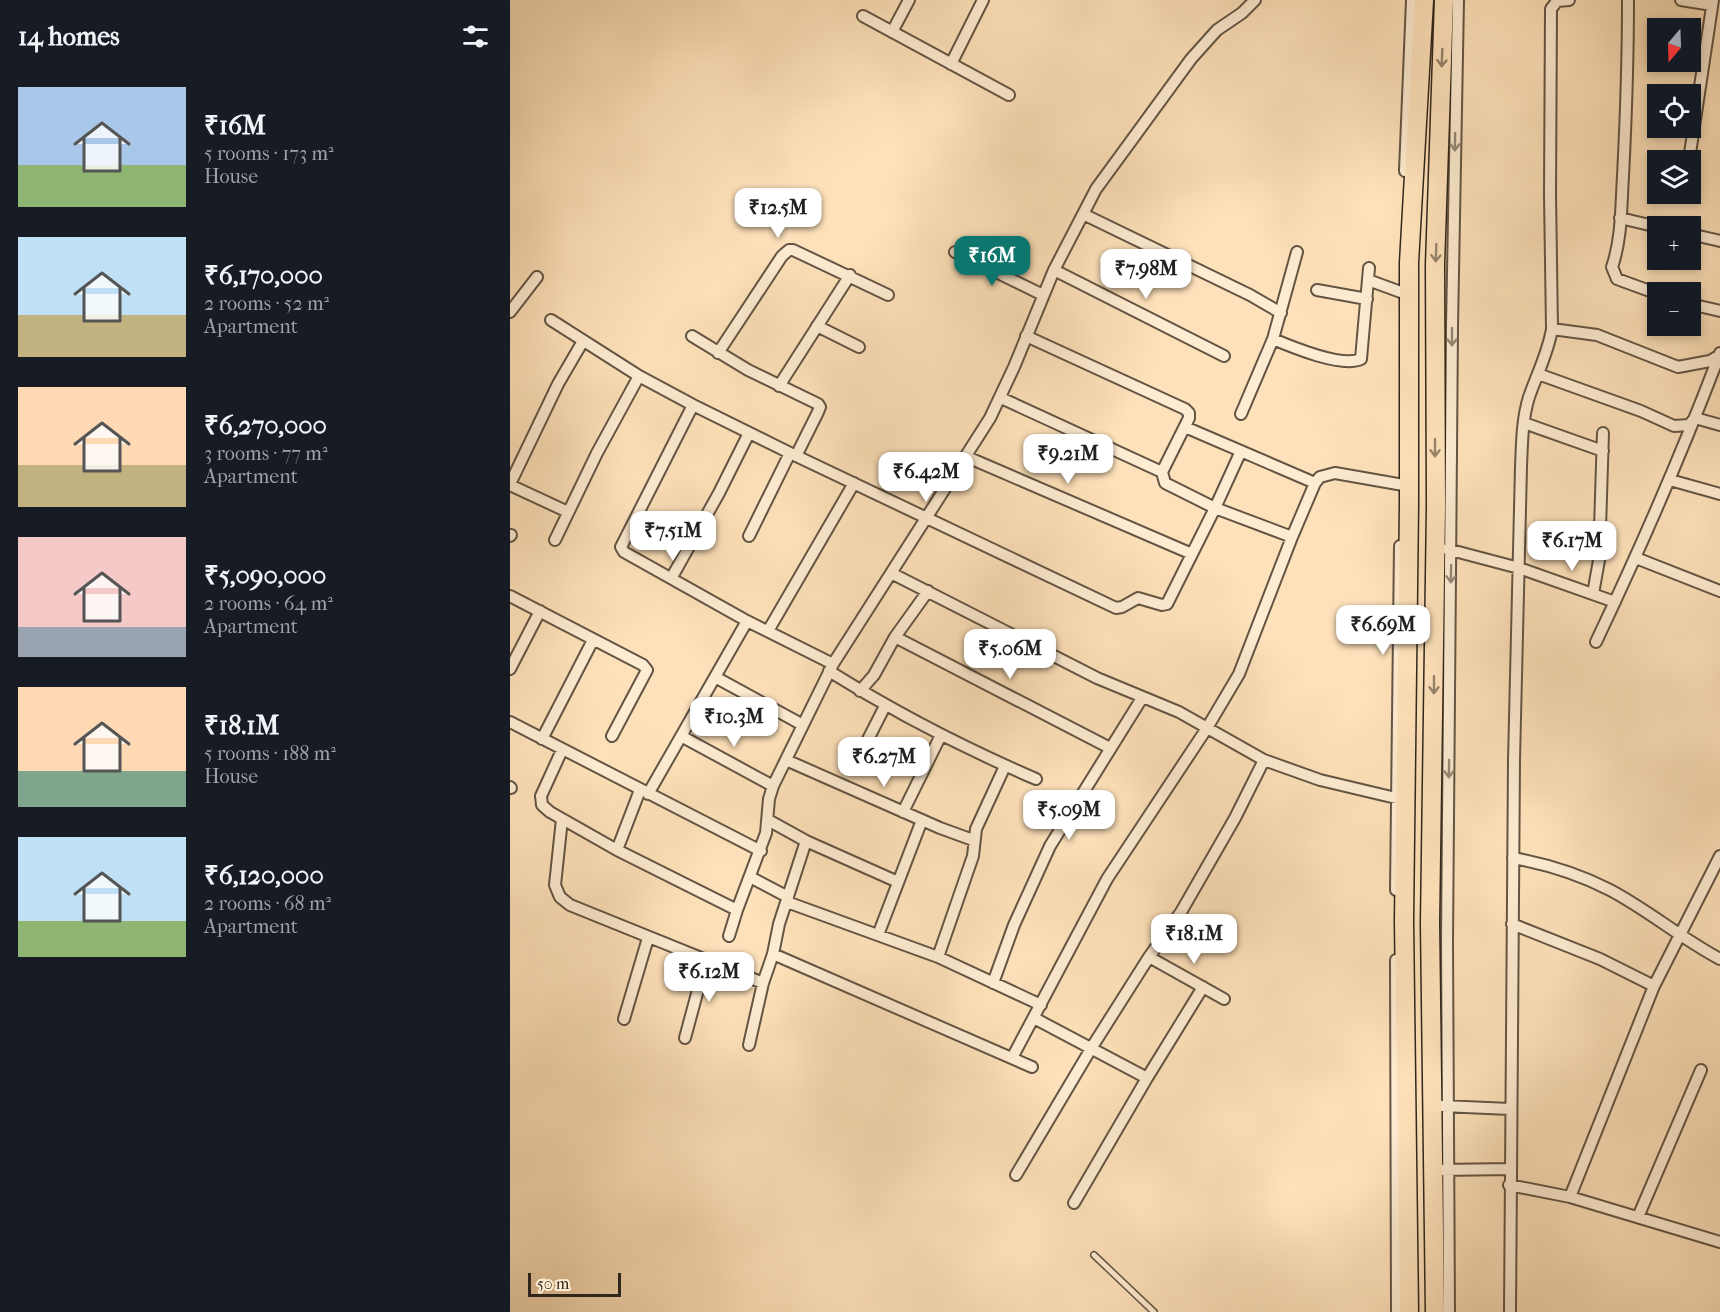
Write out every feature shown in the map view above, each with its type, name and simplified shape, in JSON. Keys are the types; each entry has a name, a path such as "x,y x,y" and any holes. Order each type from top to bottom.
{"highway":[{"path":"1409,1312 1401,799 1405,294 1409,263 1424,0"},
{"path":"1435,1312 1440,1106 1430,923 1443,548 1435,265 1444,0"}],"street":[{"path":"892,32 909,0"},
{"path":"951,64 983,0"},
{"path":"729,936 736,910 760,851 773,786 831,668 967,457 1001,398 1053,270 1096,189 1191,59 1217,30 1242,13 1255,0"},
{"path":"1368,280 1405,294 1412,0"},
{"path":"1458,0 1452,327 1443,548 1519,568 1615,602"},
{"path":"1509,1312 1513,858 1524,423 1529,398 1549,347 1552,329 1551,9 1557,1 1569,0"},
{"path":"1628,0 1628,86 1620,218 1617,250 1612,267 1617,279 1647,290"},
{"path":"1680,0 1713,3 1691,150"},
{"path":"863,16 1009,95"},
{"path":"1083,214 1250,294 1281,313"},
{"path":"1620,218 1647,224"},
{"path":"1701,237 1720,241"},
{"path":"718,352 785,251 794,250 888,295"},
{"path":"954,252 1043,295"},
{"path":"1241,414 1273,339 1297,252"},
{"path":"1273,339 1310,354 1355,362 1361,359 1369,268"},
{"path":"1053,270 1224,356"},
{"path":"779,386 850,275"},
{"path":"510,312 537,277"},
{"path":"1317,290 1367,299"},
{"path":"510,292 519,300"},
{"path":"1701,307 1720,311"},
{"path":"551,320 639,376 693,405 793,455 1116,608 1138,598 1162,605 1167,604 1241,451"},
{"path":"817,326 859,347"},
{"path":"1552,329 1597,335 1678,367 1710,361 1720,354"},
{"path":"692,336 779,386 814,401 820,407 749,536"},
{"path":"1026,336 1185,409 1189,413 1189,418 1162,471 1165,483 1215,508 1292,537"},
{"path":"568,512 510,485 558,384 584,340"},
{"path":"1596,642 1670,480 1720,354"},
{"path":"1538,374 1641,411 1674,426 1689,425 1695,418"},
{"path":"555,540 597,453 639,376"},
{"path":"1001,398 1162,471"},
{"path":"693,405 622,540 621,547 624,552 831,668 860,691 885,706 1036,779"},
{"path":"1695,418 1720,425"},
{"path":"1524,423 1603,451"},
{"path":"1185,427 1315,483"},
{"path":"672,577 719,493 749,433"},
{"path":"1593,594 1599,560 1603,433"},
{"path":"967,457 1192,554"},
{"path":"1012,1058 1107,879 1207,728 1239,674 1315,483 1320,477 1335,472 1405,485"},
{"path":"1670,480 1720,494"},
{"path":"768,631 854,483"},
{"path":"1636,558 1720,591"},
{"path":"891,573 1097,678 1179,712 1264,760 1320,780 1401,799 1397,1312"},
{"path":"860,691 874,675 895,637 928,591"},
{"path":"510,596 643,665 646,670 612,736"},
{"path":"510,669 540,611"},
{"path":"617,850 644,792 681,736 747,621"},
{"path":"895,637 1110,748"},
{"path":"542,739 593,640"},
{"path":"715,677 803,725"},
{"path":"993,983 1014,925 1050,846 1142,698"},
{"path":"856,763 885,706"},
{"path":"510,722 760,851"},
{"path":"903,812 941,735"},
{"path":"681,736 773,786"},
{"path":"562,750 541,796 542,806 617,850 736,910"},
{"path":"786,760 903,812 974,840"},
{"path":"1016,1175 1092,1047 1149,957 1181,912 1264,760"},
{"path":"938,957 973,856 976,829 1005,766"},
{"path":"562,819 555,885 560,897 584,912 763,983"},
{"path":"768,820 806,841 898,882"},
{"path":"878,935 922,820"},
{"path":"749,1045 779,924 806,841"},
{"path":"1570,1197 1654,986 1720,856"},
{"path":"1513,858 1545,864 1611,890 1697,947 1720,959"},
{"path":"750,877 788,900 938,957 1041,1005"},
{"path":"1512,924 1600,959 1654,986"},
{"path":"624,1019 648,938"},
{"path":"773,954 1032,1066"},
{"path":"1149,957 1224,999"},
{"path":"685,1038 706,960"},
{"path":"1074,1203 1203,987"},
{"path":"1034,1018 1147,1078"},
{"path":"1638,1217 1701,1070"},
{"path":"1440,1106 1510,1109"},
{"path":"1449,1312 1440,1170 1509,1169"},
{"path":"1509,1185 1570,1197 1720,1242"}],"lane":[{"path":"1094,1255 1154,1312"}]}
